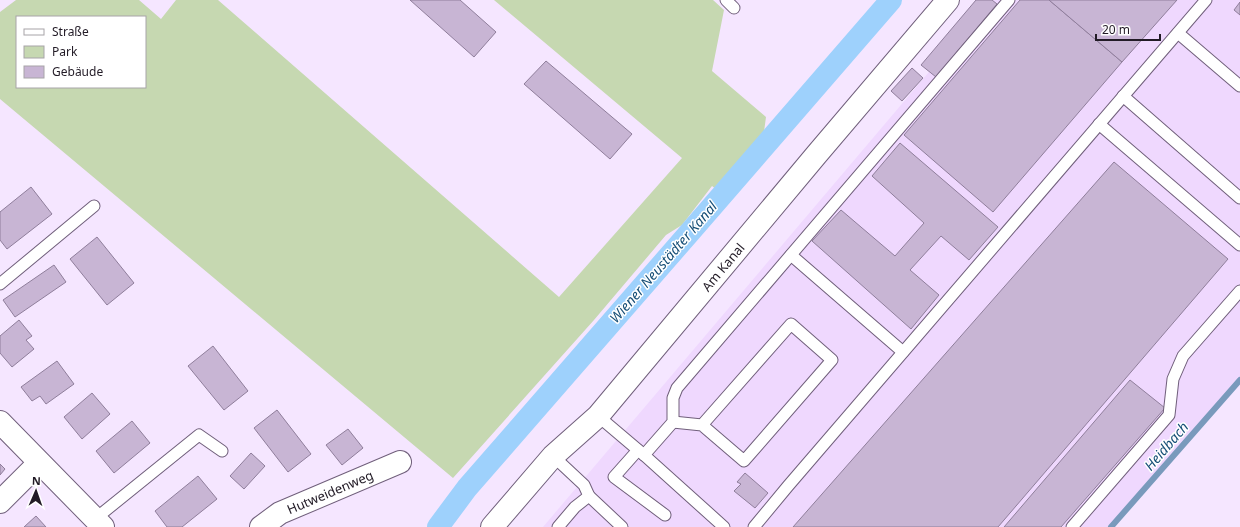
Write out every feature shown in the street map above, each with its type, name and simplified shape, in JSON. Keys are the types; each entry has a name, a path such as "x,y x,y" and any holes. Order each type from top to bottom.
{"street":[{"name":"Am Kanal","path":"492,527 552,456 598,416 948,0"},
{"path":"0,422 99,523"},
{"path":"0,502 39,462"},
{"name":"Hutweidenweg","path":"261,527 280,513 400,462"}],"lane":[{"path":"726,0 734,8"},
{"path":"665,516 614,477 673,422 673,398 677,388 1009,0"},
{"path":"754,527 1206,0"},
{"path":"1178,33 1240,86"},
{"path":"1123,96 1240,198"},
{"path":"1099,124 1240,245"},
{"path":"0,284 94,206"},
{"path":"791,255 903,352"},
{"path":"1072,527 1169,415 1172,379 1183,356 1240,291"},
{"path":"673,422 702,425 744,461 832,360 791,324 702,425"},
{"path":"598,416 641,452 724,527"},
{"path":"99,523 199,434 222,451"},
{"path":"552,456 584,486 589,496 622,527"},
{"path":"558,527 575,507 589,496"}],"shaded area":[{"path":"990,0 1240,0 1240,379 1113,527 543,527"}],"green space":[{"path":"16,0 139,0 161,19 176,0 218,0 559,297 682,158 494,0 713,0 724,10 712,71 766,117 763,139 717,190 712,186 682,225 666,235 594,320 453,478 0,99 0,12"}],"building":[{"path":"410,0 460,0 496,32 474,57"},
{"path":"976,0 992,0 997,4 936,77 921,65"},
{"path":"1020,0 1049,0 1122,62 993,212 904,135"},
{"path":"1049,0 1177,0 1122,62"},
{"path":"1240,2 1240,15 1234,10"},
{"path":"546,61 632,134 610,159 524,84"},
{"path":"912,68 923,78 902,101 891,91"},
{"path":"900,143 998,227 969,260 941,236 910,270 939,295 911,329 812,241 841,210 895,256 924,223 872,176"},
{"path":"1114,162 1228,259 998,527 793,527"},
{"path":"31,187 52,214 7,249 0,240 0,212"},
{"path":"97,237 134,283 107,305 70,259"},
{"path":"54,265 66,282 15,317 3,300"},
{"path":"19,320 32,336 26,340 34,349 12,367 0,353 0,336"},
{"path":"213,346 248,391 224,410 188,366"},
{"path":"57,361 74,384 46,404 40,396 32,401 21,387"},
{"path":"1130,380 1165,408 1061,527 1004,527"},
{"path":"92,393 110,414 82,439 64,417"},
{"path":"277,410 311,454 288,472 254,428"},
{"path":"132,421 150,443 114,473 96,451"},
{"path":"348,429 363,448 342,465 326,445"},
{"path":"251,453 265,466 244,489 230,476"},
{"path":"0,464 5,469 0,475"},
{"path":"745,473 768,493 755,508 734,491 741,484 737,482"},
{"path":"198,476 217,499 182,527 167,527 155,511"},
{"path":"36,516 46,527 24,527"}],"waterway":[{"name":"Wiener Neustädter Kanal","path":"438,527 467,488 891,0"},
{"name":"Heidbach","path":"1111,527 1240,380"}]}
